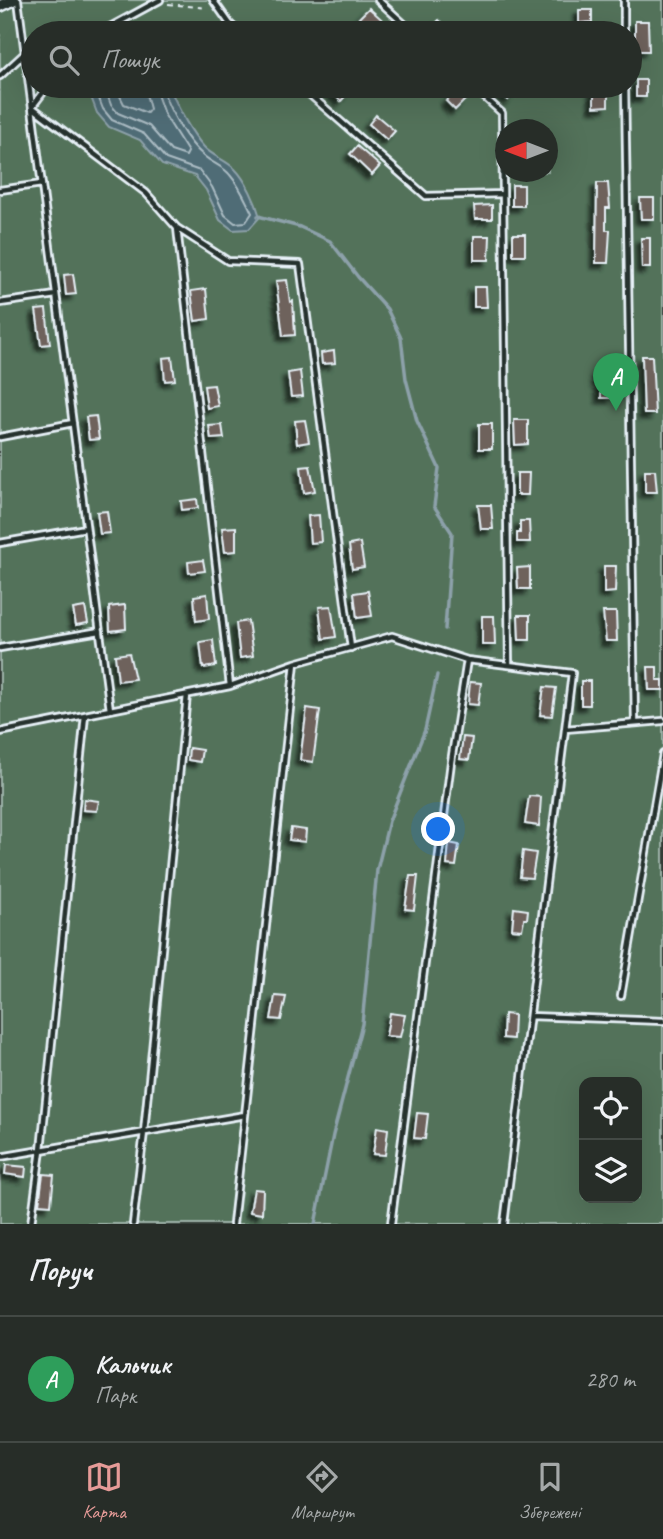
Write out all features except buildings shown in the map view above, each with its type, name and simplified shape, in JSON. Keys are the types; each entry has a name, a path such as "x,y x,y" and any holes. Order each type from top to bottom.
{"street":[{"path":"0,6 16,0"}],"lane":[{"path":"16,0 21,29"},
{"path":"213,0 229,21"},
{"path":"378,0 401,21"},
{"path":"624,0 624,21"},
{"path":"122,21 158,2"},
{"path":"0,76 21,57"},
{"path":"31,98 110,710"},
{"path":"32,107 39,98"},
{"path":"314,98 425,196 503,194"},
{"path":"485,98 502,113 509,665"},
{"path":"625,98 635,723"},
{"path":"32,107 146,193 177,228 228,261 300,264 351,648"},
{"path":"0,190 42,184"},
{"path":"177,228 230,686"},
{"path":"0,303 57,295"},
{"path":"0,437 73,423"},
{"path":"0,543 86,528"},
{"path":"0,648 100,631"},
{"path":"0,732 230,686 295,663 392,636 467,660 572,673 505,1224"},
{"path":"391,1224 467,660"},
{"path":"233,1224 295,663"},
{"path":"132,1224 144,1132 187,695"},
{"path":"31,1224 41,1150 85,715"},
{"path":"565,729 663,721"},
{"path":"621,996 663,754"},
{"path":"530,1016 663,1021"},
{"path":"0,1157 245,1115"}],"path":[{"path":"158,2 218,8"}],"green space":[{"path":"0,0 663,0 663,1224 0,1224"}],"water":[{"path":"91,98 175,98 198,140 243,179 260,217 249,229 233,230 220,220 206,190 195,176 162,165 140,140 109,127 97,113"}],"waterway":[{"path":"258,216 300,227 330,241 387,309 401,338 406,379 417,421 439,468 434,506 452,533 445,629"},
{"path":"315,1224 333,1135 362,1024 377,870 389,821 425,730 437,675"}],"place":[{"name":"Кальчик","path":"616,411"}]}
